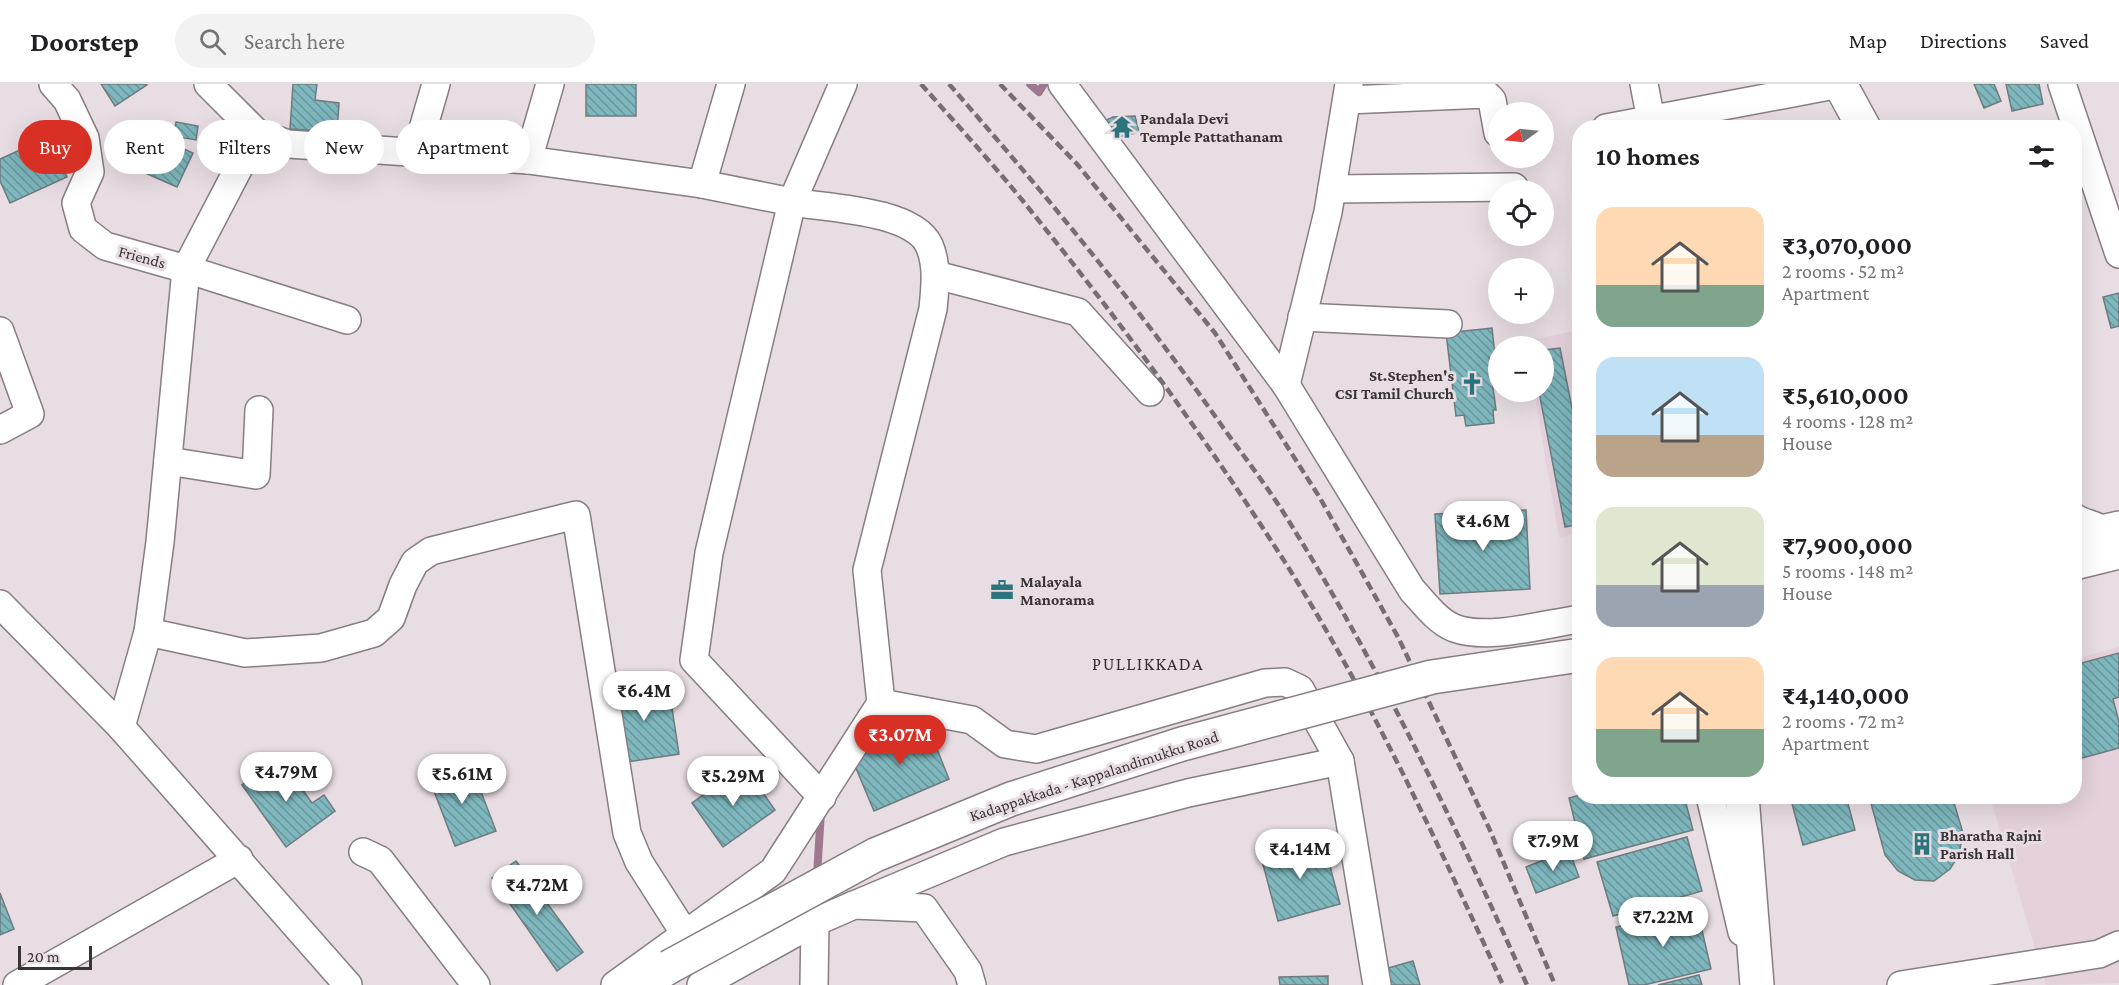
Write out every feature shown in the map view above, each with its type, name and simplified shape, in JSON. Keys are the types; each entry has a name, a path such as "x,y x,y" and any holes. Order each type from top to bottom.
{"main road":[{"path":"1840,84 1860,120"},
{"path":"2082,556 2104,537"},
{"name":"Kadappakkada - Kappalandimukku Road","path":"640,985 875,855 1011,799 1182,744 1432,678 1572,657"},
{"path":"1742,804 1757,985"}],"street":[{"name":"Friends","path":"53,84 67,100 85,138 90,172 76,203 83,229 105,246 347,320"},
{"path":"208,84 244,120"},
{"path":"426,120 436,84"},
{"path":"530,153 550,84"},
{"path":"702,184 731,84"},
{"path":"822,797 694,660 710,553 792,202 843,84"},
{"path":"1062,84 1286,385 1412,590 1434,614 1454,628 1489,633 1572,620"},
{"path":"1644,84 1651,120 1840,84"},
{"path":"2062,84 2074,120"},
{"path":"1286,385 1332,189 1348,92 1486,94 1492,102"},
{"path":"292,144 396,152"},
{"path":"2082,144 2119,254"},
{"path":"530,160 702,184 792,202 892,218 912,226 929,244 936,275 933,309 867,570 881,703 773,870 615,985"},
{"path":"122,727 148,632 168,461 186,269 236,174"},
{"path":"1332,189 1488,187"},
{"path":"936,275 1078,312 1150,392"},
{"path":"1302,317 1448,324"},
{"path":"0,331 30,414 0,430"},
{"path":"168,461 256,475 259,410"},
{"path":"148,632 245,653 321,648 374,633 391,618 403,585 415,562 430,551 576,516 627,833 639,862 685,934"},
{"path":"2082,522 2099,526 2104,537"},
{"path":"0,604 122,727 348,985"},
{"path":"881,703 972,720 1005,744 1036,749 1265,683 1285,682 1300,689 1340,761 1377,985"},
{"path":"701,985 815,922 1004,842 1188,793 1340,761"},
{"path":"1712,804 1757,985"},
{"path":"363,852 380,860 476,985"},
{"path":"17,985 238,859"},
{"path":"854,905 924,909 968,971 972,985"},
{"path":"814,985 815,922"},
{"path":"1901,985 2099,954 2119,945"}],"shaded area":[{"path":"1572,331 1572,535 1559,537 1536,402 1554,402 1554,336 1550,336"},
{"path":"2119,647 2119,983 2046,985 1992,804 2082,804 2082,657"}],"building":[{"path":"101,84 146,84 147,85 115,106"},
{"path":"293,84 317,84 315,100 339,103 338,120 304,120 304,130 292,129"},
{"path":"586,84 636,84 636,116 586,116"},
{"path":"1974,84 1994,84 2001,101 1984,108"},
{"path":"2006,84 2039,84 2043,104 2012,111"},
{"name":"Pandala Devi Temple Pattathanam","path":"1135,116 1139,132 1124,136 1114,137 1102,122 1113,117"},
{"path":"185,124 197,126 196,140 185,138"},
{"path":"185,149 193,153 185,170"},
{"path":"18,151 18,174 66,174 67,177 10,203 0,181 0,159"},
{"path":"148,174 183,174 177,187"},
{"path":"2119,293 2119,326 2111,328 2103,297"},
{"name":"St.Stephen's CSI Tamil Church","path":"1492,328 1493,336 1488,336 1488,402 1495,402 1494,423 1466,426 1464,415 1456,416 1446,333"},
{"path":"1560,348 1572,408 1572,526 1565,527 1541,402 1554,402 1554,349"},
{"path":"1526,510 1530,589 1440,594 1435,514"},
{"path":"2119,653 2119,697 2113,699 2119,722 2119,748 2082,758 2082,663"},
{"path":"668,682 679,754 621,763 609,691"},
{"path":"926,722 949,779 874,811 850,754"},
{"path":"280,758 312,803 324,795 335,811 286,847 242,785"},
{"path":"470,763 496,831 455,846 429,778"},
{"path":"744,766 775,810 723,847 692,803"},
{"path":"1572,797 1572,804 1686,804 1693,830 1584,859 1569,798"},
{"path":"1792,804 1848,804 1855,830 1803,845"},
{"name":"Bharatha Rajni Parish Hall","path":"1871,804 1954,804 1963,833 1959,855 1950,869 1934,881 1915,880 1898,871 1885,855"},
{"path":"1687,837 1702,891 1613,916 1597,862"},
{"path":"1323,840 1340,904 1278,921 1261,857"},
{"path":"1569,850 1579,877 1536,893 1526,867"},
{"path":"516,861 583,952 557,971 492,878"},
{"path":"0,893 14,929 0,935"},
{"path":"1697,909 1711,969 1644,985 1629,985 1616,927"},
{"path":"1413,961 1420,985 1385,985 1381,970"},
{"path":"1699,975 1702,985 1658,985"},
{"path":"1328,976 1328,985 1280,985 1279,977"}],"waterway":[{"path":"1030,84 1039,92 1044,84"},
{"path":"817,875 821,812"}],"railway":[{"path":"921,84 1004,178 1094,291 1155,372 1270,539 1335,646 1395,757 1503,985"},
{"path":"949,84 1124,294 1190,381 1282,511 1324,579 1387,693 1445,808 1527,985"},
{"path":"1000,84 1077,164 1215,333 1320,498 1398,637 1489,828 1555,985"}],"place":[{"name":"Pandala Devi Temple Pattathanam","path":"1122,127"},
{"name":"St.Stephen's CSI Tamil Church","path":"1472,384"},
{"name":"Malayala Manorama","path":"1002,590"},
{"name":"Bharatha Rajni Parish Hall","path":"1922,844"}],"district":[{"name":"PULLIKKADA","path":"1148,664"}]}
